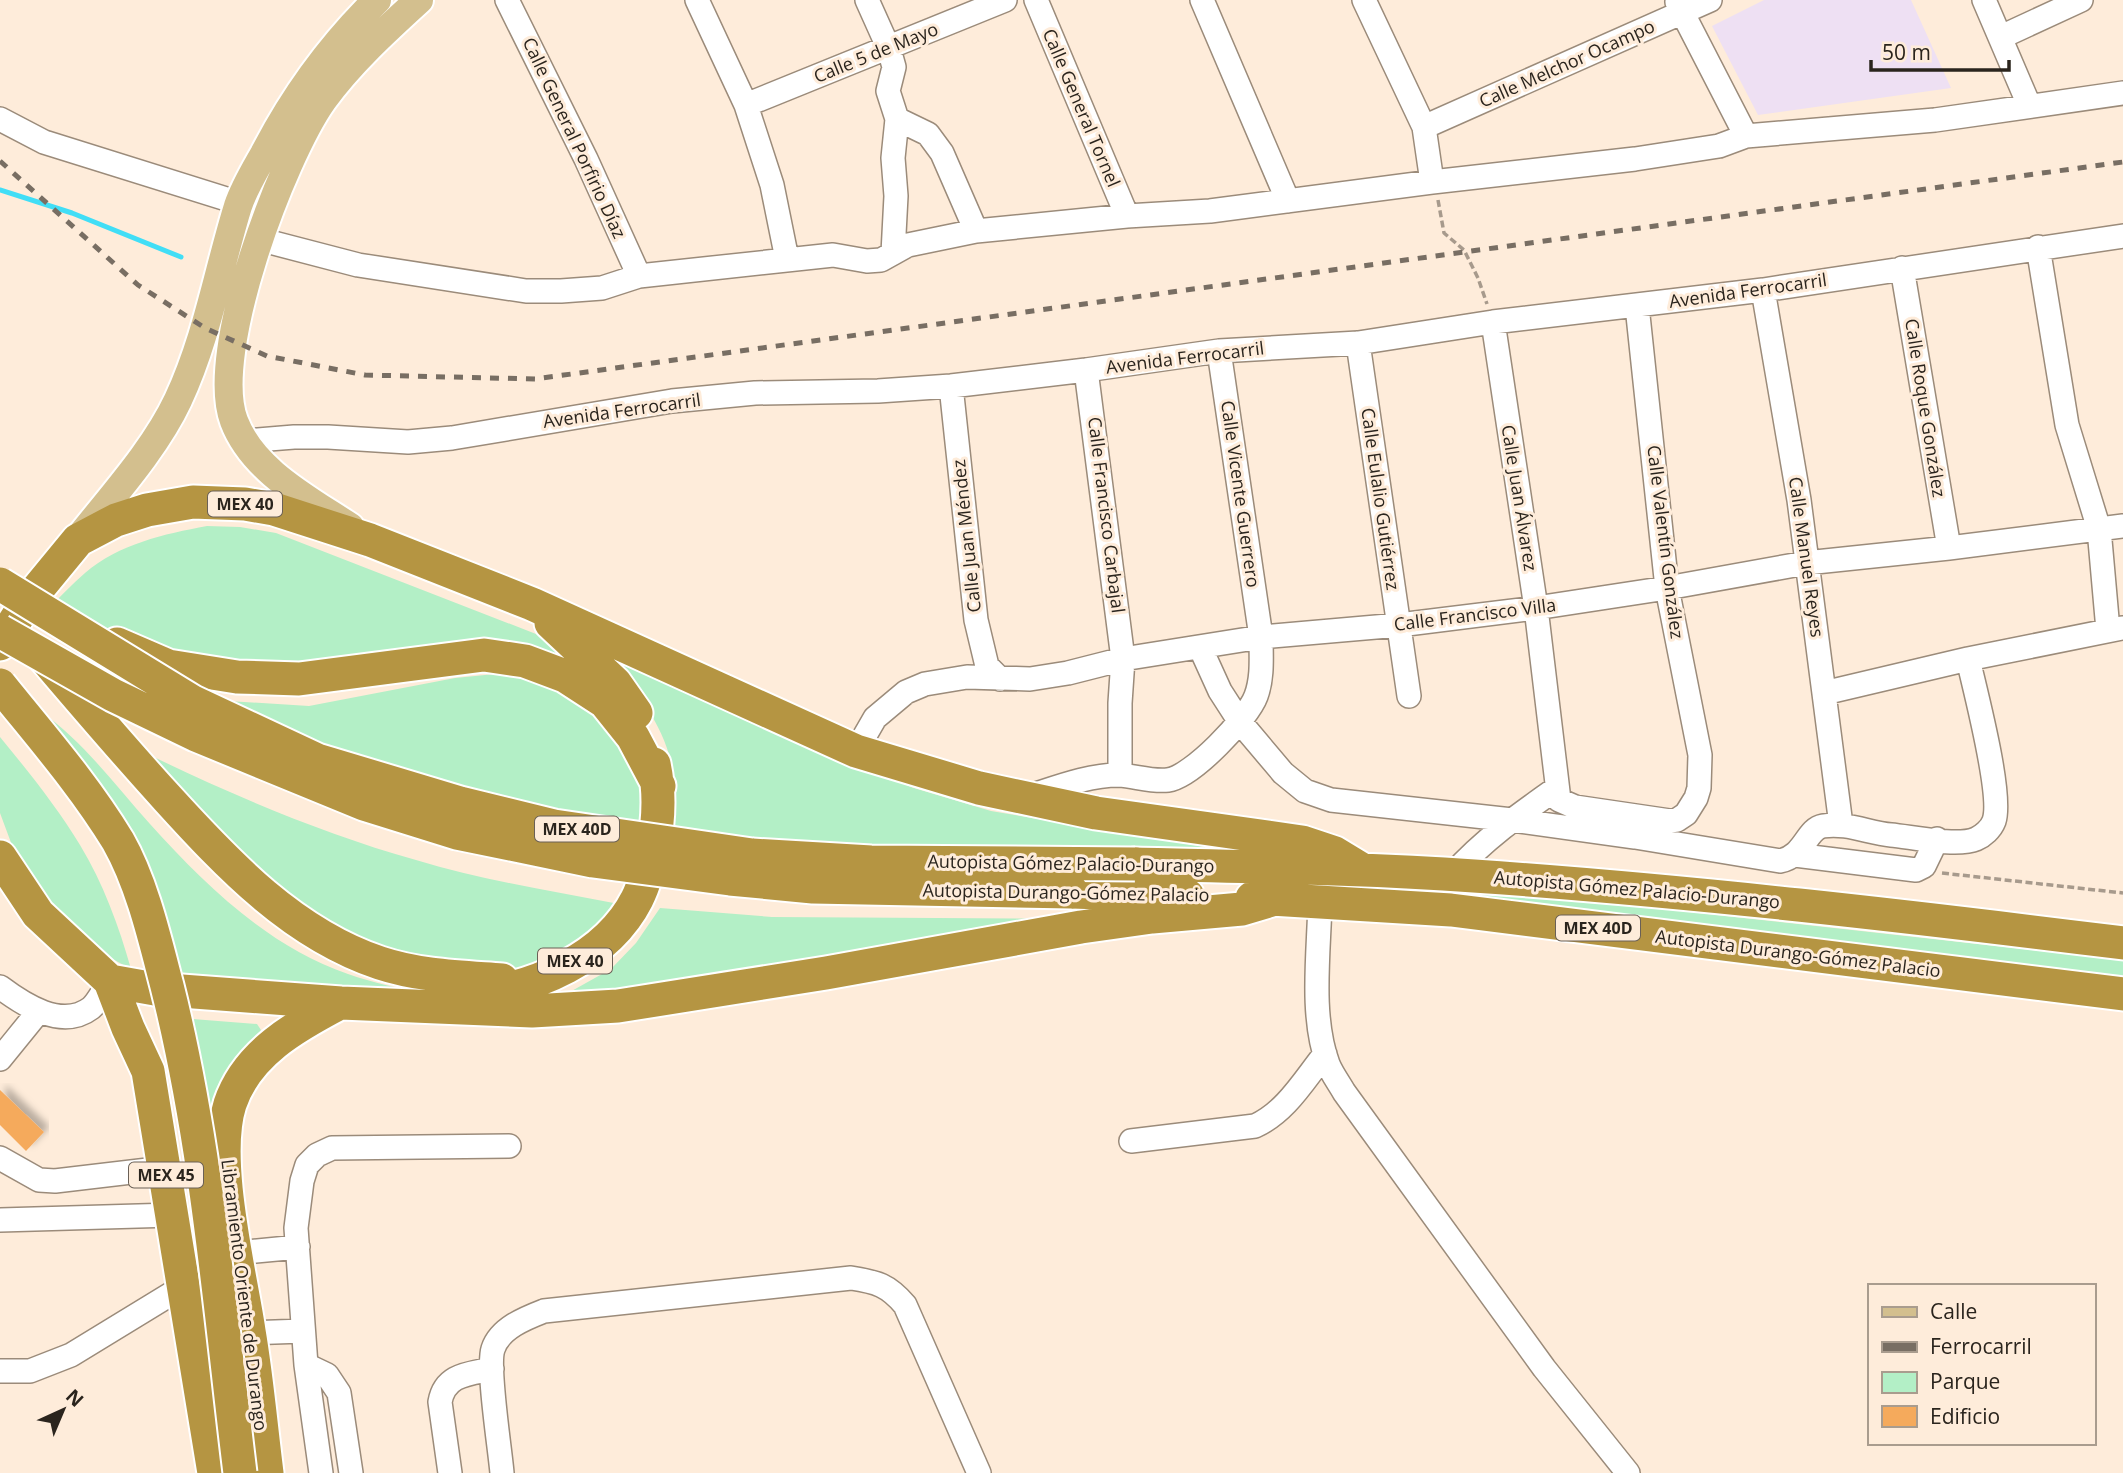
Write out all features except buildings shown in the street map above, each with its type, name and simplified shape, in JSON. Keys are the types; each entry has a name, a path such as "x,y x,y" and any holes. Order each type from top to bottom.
{"highway":[{"name":"MEX 40","path":"0,644 27,602 78,540 116,520 147,510 193,502 274,509 370,540 532,604 615,683 629,702 650,743 659,786 657,828 648,873 636,901 619,927 594,949 538,982 478,995 377,1004 155,989 110,981"},
{"name":"MEX 40D","path":"0,584 62,622"},
{"path":"532,604 856,751 979,788 1024,798 1108,815 1302,842 1335,853 1363,870"},
{"path":"62,622 168,666 237,677 299,678 373,671 484,655 525,661 565,676 605,702 633,737 659,786"},
{"name":"Autopista Gómez Palacio-Durango","path":"62,622 193,702 317,760 460,803 554,826 765,856 871,862 1135,864 1452,874 1836,908 2123,943"},
{"name":"MEX 40D","path":"0,631 45,658"},
{"path":"45,658 218,854 260,893 338,945 381,964 452,977 538,982"},
{"name":"Autopista Durango-Gómez Palacio","path":"45,658 196,736 364,804 457,833 593,861 813,887 1072,892 1320,901 1451,909 2123,994"},
{"path":"0,685 67,767 119,843 155,932 181,1042 194,1115 240,1473"},
{"path":"0,857 38,914"},
{"path":"377,1004 532,1011 618,1006 826,973 1081,927 1241,909 1275,899"},
{"name":"MEX 45","path":"38,914 110,981 148,1070 214,1473"},
{"name":"Libramiento Oriente de Durango","path":"267,1473 225,1165 225,1136 230,1104 241,1082 279,1038 341,1003"}],"main road":[{"name":"MEX 40","path":"370,540 285,484 257,458 245,441 234,420 230,387 232,341 229,295 230,237 239,204 277,128 303,86 338,41 377,0"},
{"name":"MEX 40","path":"78,540 163,427 229,295 257,246 268,212 301,138 323,100 366,50 419,0"},
{"path":"0,888 38,914"}],"street":[{"name":"Calle General Porfirio Díaz","path":"507,0 586,159 639,276"},
{"path":"697,0 746,105 772,185 787,259"},
{"path":"867,0 894,67 888,91 897,119 893,158 896,196 892,253"},
{"name":"Calle 5 de Mayo","path":"746,105 1005,0"},
{"name":"Calle General Tornel","path":"1036,0 1127,216"},
{"path":"1202,0 1288,201"},
{"path":"1364,0 1424,127 1434,187"},
{"name":"Calle Melchor Ocampo","path":"1424,127 1679,7 1710,0"},
{"path":"1984,0 2029,105"},
{"path":"2001,37 2081,0"},
{"path":"1679,7 1746,136"},
{"path":"230,237 257,246 358,265 527,291 602,288 639,276 833,254 867,261 881,260 908,245 976,231 1210,211 1434,187 1690,151 1718,146 1746,136 1935,120 2123,93"},
{"path":"0,119 44,142 268,212"},
{"path":"897,119 928,134 942,153 976,231"},
{"name":"Avenida Ferrocarril","path":"245,441 317,437 408,443 672,401 755,393 878,391 951,386 1219,351 1358,343 1493,322 1763,290 2123,236"},
{"path":"1824,693 1968,659 2115,629 2105,583 2099,529 2067,425 2038,247"},
{"name":"Calle Roque González","path":"1902,268 1948,548"},
{"name":"Calle Manuel Reyes","path":"1763,290 1782,393 1841,825"},
{"name":"Calle Valentín González","path":"1637,306 1667,588 1700,755 1696,799 1681,817 1667,843"},
{"name":"Calle Juan Álvarez","path":"1493,322 1550,709 1558,794"},
{"name":"Calle Eulalio Gutiérrez","path":"1358,343 1409,696"},
{"name":"Calle Vicente Guerrero","path":"1024,798 1093,778 1120,775 1168,780 1177,777 1211,751 1240,722 1259,688 1261,637 1219,351"},
{"name":"Calle Francisco Carbajal","path":"1086,370 1124,659 1120,703 1120,775"},
{"name":"Calle Juan Méndez","path":"951,386 976,620 987,666 1000,679"},
{"name":"Calle Francisco Villa","path":"856,751 875,718 906,692 925,684 967,677 1030,679 1124,659 1261,637 1399,625 1536,608 1806,563 2123,526"},
{"path":"1200,647 1220,691 1240,722 1283,773 1305,792 1331,800 1511,820 1774,861 1786,860 1796,855 1812,832 1821,826 1841,825 1881,834 1969,841 1984,834 1994,822 1996,797 1968,659"},
{"path":"1452,874 1511,820 1558,794 1574,807 1681,817"},
{"path":"1796,855 1916,870 1924,866 1937,839"},
{"path":"1320,901 1319,1022 1329,1066 1344,1092 1544,1368 1628,1473"},
{"path":"0,987 39,1011 72,1018 92,1007 110,981"},
{"path":"0,1059 39,1011"},
{"path":"1131,1141 1255,1126 1270,1120 1283,1108 1325,1054"},
{"path":"321,1473 306,1365 296,1227 302,1181 307,1165 317,1155 332,1148 509,1146"},
{"path":"0,1158 39,1180 55,1181 165,1168"},
{"path":"0,1220 173,1215"},
{"path":"236,1253 298,1247"},
{"path":"502,1473 492,1369 493,1348 519,1320 544,1311 851,1278 871,1281 892,1290 905,1305 979,1473"},
{"path":"0,1370 30,1371 71,1355 184,1286"},
{"path":"250,1334 303,1331"},
{"path":"306,1365 327,1375 339,1393 351,1473"},
{"path":"450,1473 440,1402 442,1391 458,1376 492,1369"}],"path":[{"path":"1434,187 1444,233 1464,250 1478,278 1493,322"},
{"path":"1916,870 2123,893"}],"shaded area":[{"path":"1764,0 1911,0 1951,88 1758,115 1712,26"}],"green space":[{"path":"207,526 240,527 276,533 536,634 591,671 555,661 307,674 166,660 49,608 85,573 127,547"},
{"path":"606,652 791,741 914,788 991,811 1283,860 966,854 673,834 674,780 666,745 649,712"},
{"path":"495,674 536,682 554,689 570,697 598,720 623,754 642,793 644,831 514,808 180,698 309,706 455,678"},
{"path":"39,710 84,750 193,870 265,931 319,962 348,974 425,994 160,978 126,876"},
{"path":"111,736 260,805 376,848 517,885 619,904 595,935 517,973 443,973 280,908"},
{"path":"0,737 52,803 88,859 110,905 131,969 105,955 53,909 13,848 0,813"},
{"path":"1238,884 1445,885 2123,960 2123,980 1445,897"},
{"path":"660,908 772,917 1098,919 543,1007 611,969 636,943"},
{"path":"180,1018 257,1024 261,1030 227,1074 215,1098 210,1116"}],"waterway":[{"path":"0,190 72,213 181,257"}],"railway":[{"path":"0,161 138,285 205,328 267,356 365,375 535,379 2123,162"}]}
